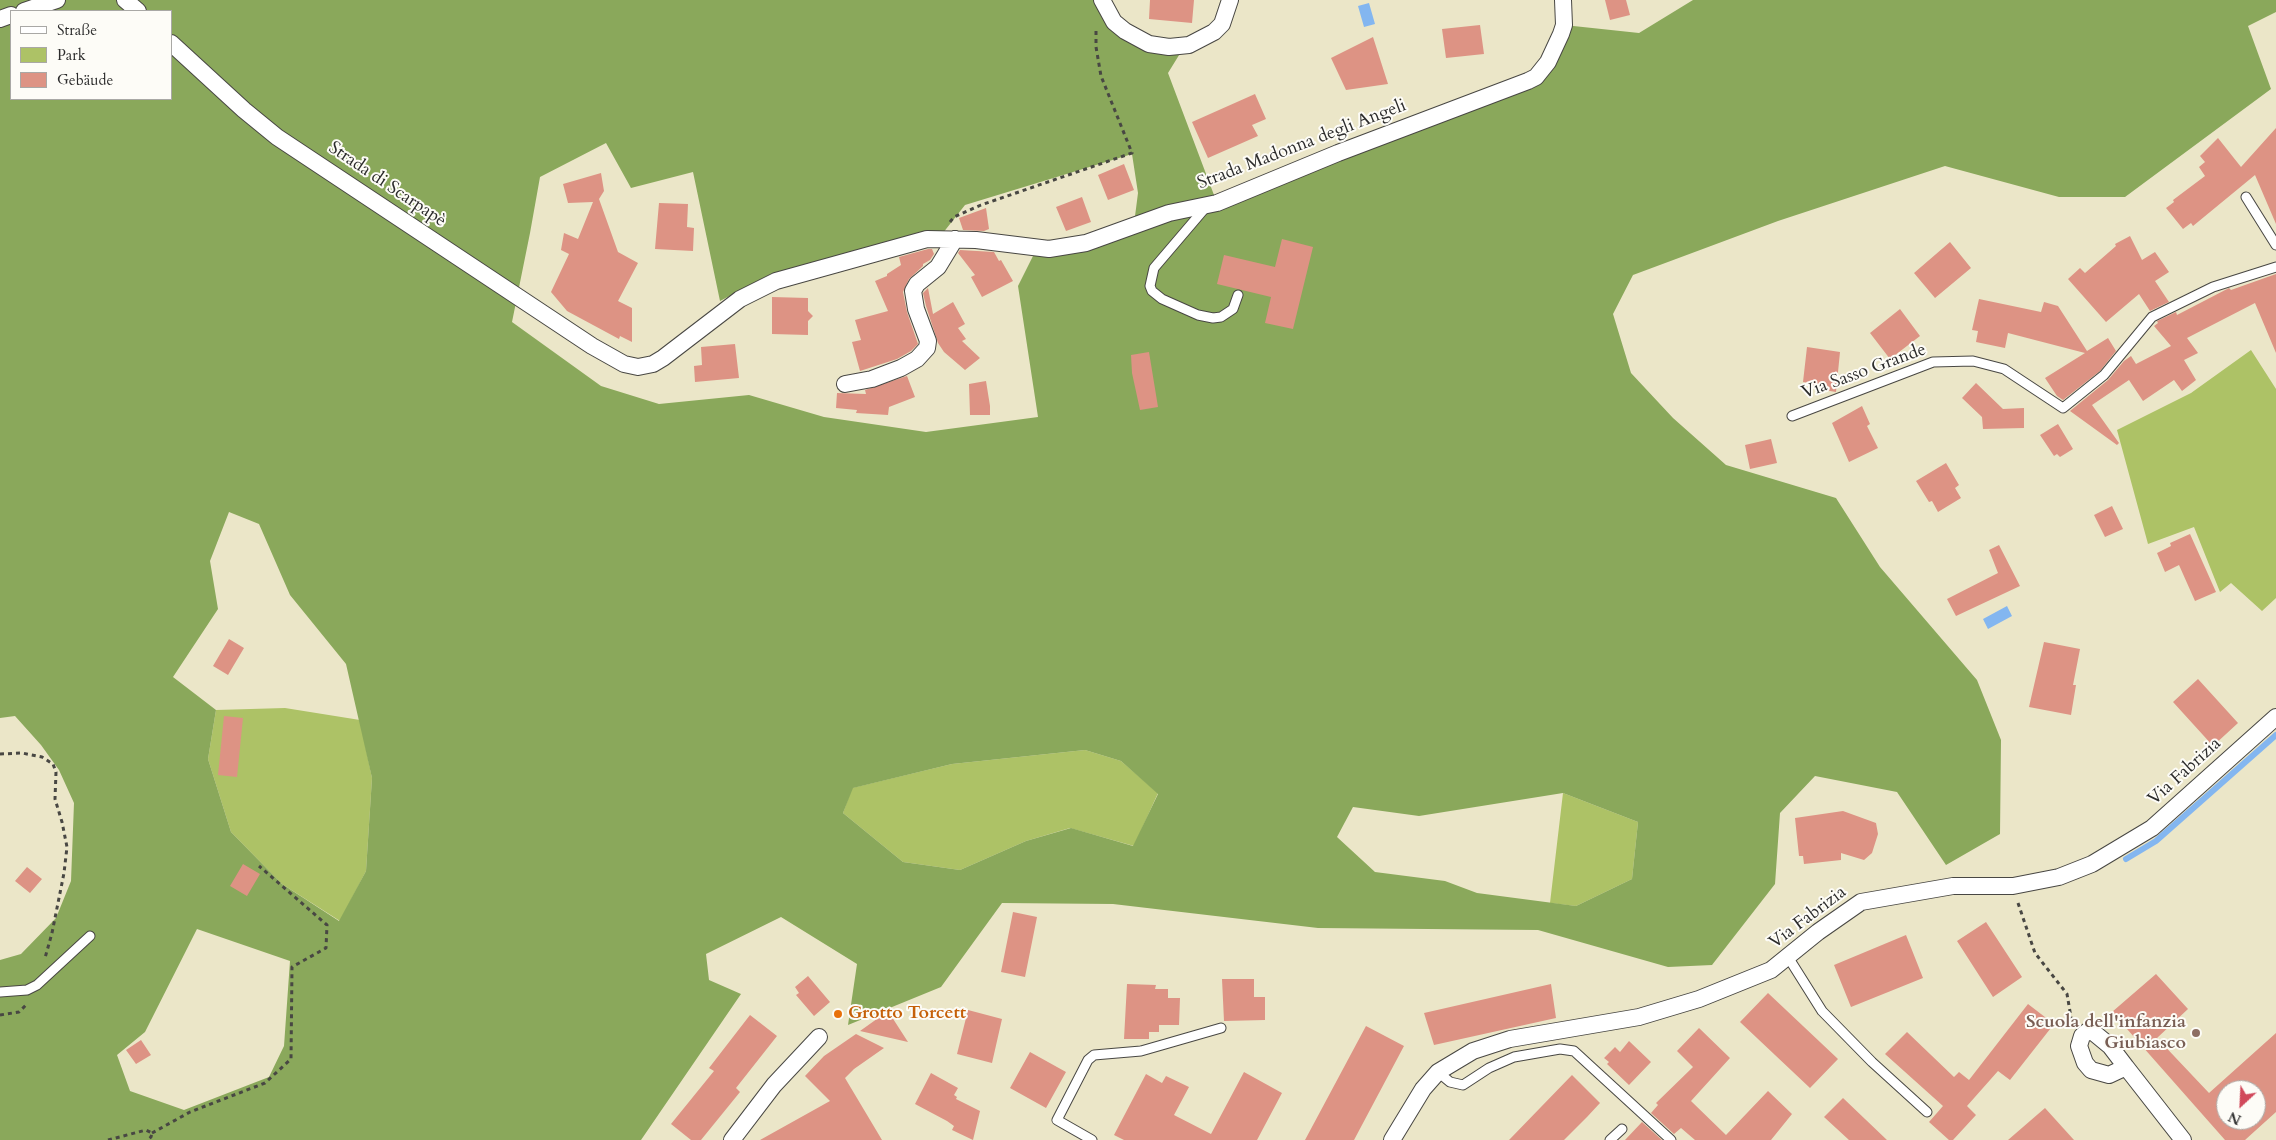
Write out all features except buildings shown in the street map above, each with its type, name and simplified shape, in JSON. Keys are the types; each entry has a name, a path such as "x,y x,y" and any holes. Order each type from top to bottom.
{"street":[{"path":"27,10 57,0"},
{"path":"125,0 137,10"},
{"path":"1103,1 1114,22 1124,31 1149,44 1169,47 1189,45 1214,32 1222,24 1230,0"},
{"name":"Strada Madonna degli Angeli","path":"638,367 653,364 663,358 740,299 762,287 910,243 947,238 1060,248 1086,243 1169,213 1208,205 1338,152 1528,81 1536,77 1548,62 1561,34 1564,26 1563,0"},
{"name":"Strada di Scarpapè","path":"172,43 244,110 277,136 592,346 624,364 638,367"},
{"path":"845,384 872,379 901,368 917,359 927,348 928,341 916,309 913,291 917,284 938,268 947,238"},
{"name":"Via Fabrizia","path":"1392,1140 1423,1089 1438,1072 1473,1050 1491,1044 1665,1011 1771,970 1818,932 1861,902 1953,886 2013,886 2059,877 2092,864 2152,828 2276,717"},
{"path":"2126,1067 2109,1075 2091,1070 2084,1063 2080,1055 2079,1046 2082,1036 2088,1031 2094,1032 2110,1046 2183,1140"},
{"path":"732,1140 774,1085 819,1037"}],"lane":[{"path":"2246,197 2276,245"},
{"path":"1208,205 1154,268 1150,286 1152,292 1162,299 1198,315 1214,318 1221,317 1232,309 1238,295"},
{"name":"Via Sasso Grande","path":"1792,416 1933,362 1973,361 2004,368 2063,408 2104,375 2152,317 2213,287 2276,267"},
{"path":"0,992 27,990 37,985 90,936"},
{"path":"1788,957 1822,1011 1872,1062 1927,1112"},
{"path":"1092,1140 1057,1120 1088,1060 1094,1055 1141,1051 1221,1028"},
{"path":"1438,1072 1450,1082 1463,1085 1489,1068 1514,1057 1560,1049 1574,1051 1670,1140"},
{"path":"1610,1140 1622,1129"}],"path":[{"path":"947,238 954,217 981,205 1132,153 1100,76 1096,34 1098,17 1103,1"},
{"path":"0,754 22,753 42,757 52,764 56,772 55,799 67,847 64,873 52,933 31,1001 19,1012 0,1015"},
{"path":"147,1140 151,1137 152,1133 190,1112 265,1083 291,1059 292,967 326,948 327,925 259,866"},
{"path":"2013,886 2035,953 2067,994 2072,1026 2082,1036"},
{"path":"108,1140 146,1130 152,1133"}],"green space":[{"path":"0,0 1102,0 1125,31 1184,47 1168,73 1217,203 1528,81 1564,25 1639,33 1693,0 2276,0 2276,12 2248,26 2271,89 2125,197 2059,197 1945,166 1778,221 1633,275 1613,314 1631,373 1673,418 1726,465 1836,498 1880,567 1977,680 2001,740 2000,834 1946,865 1897,792 1815,776 1780,813 1775,884 1712,965 1668,967 1538,930 1318,928 1113,904 1002,903 941,987 848,1025 857,964 781,917 706,954 709,980 741,994 641,1140 0,1140 0,960 21,954 56,918 71,881 74,803 59,770 41,745 15,716 0,718","holes":["606,143 631,188 693,172 720,301 771,274 939,238 965,205 1132,154 1138,193 1134,224 1037,248 1018,286 1038,417 926,432 824,417 749,395 659,404 601,386 512,322 540,177","229,512 259,524 290,595 346,664 372,778 366,871 339,921 282,884 231,832 208,759 216,710 173,677 218,609 210,561","1085,750 1121,761 1158,794 1133,846 1071,828 1026,841 960,870 903,862 843,813 853,788 952,764","1563,793 1638,822 1632,879 1576,906 1477,893 1445,881 1375,872 1337,837 1353,807 1419,816","197,929 290,961 284,1046 269,1077 184,1110 130,1091 117,1055 145,1032"]},
{"path":"2251,350 2276,389 2276,598 2262,611 2231,583 2220,592 2194,527 2148,544 2117,430 2191,393"},
{"path":"285,708 360,720 372,778 366,871 340,921 282,884 231,832 208,759 216,710"},
{"path":"1085,750 1121,761 1158,793 1134,846 1070,828 1026,841 960,870 903,862 843,813 852,788 952,764"},
{"path":"1563,793 1638,822 1632,879 1576,906 1550,903"}],"water":[{"path":"1369,3 1375,24 1364,27 1358,6"},
{"path":"2007,606 2012,616 1988,629 1983,619"}],"waterway":[{"path":"2126,859 2156,841 2276,735"}],"place":[{"name":"Grotto Torcett","path":"838,1014"},
{"name":"Scuola dell'infanzia Giubiasco","path":"2196,1033"}]}
